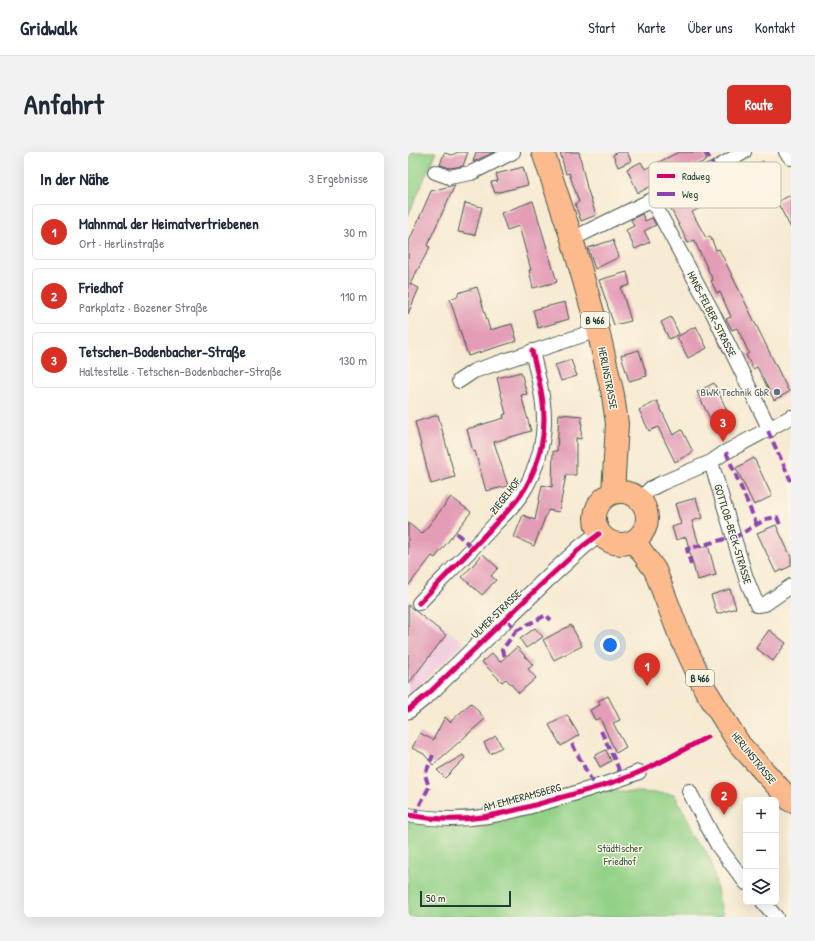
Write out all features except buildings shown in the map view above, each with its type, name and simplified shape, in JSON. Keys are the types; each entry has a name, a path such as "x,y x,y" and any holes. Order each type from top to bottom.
{"main road":[{"name":"HERLINSTRASSE","path":"543,152 572,239 598,330 613,395 617,424 613,493"},
{"path":"613,493 627,493 639,501 646,514 646,522 644,529 634,541 619,544 612,543 600,534 596,526 596,510 606,497 613,493"},
{"name":"HERLINSTRASSE","path":"634,541 655,570 678,631 705,689 740,745 791,802"}],"street":[{"path":"434,172 449,177 471,173 513,152"},
{"path":"725,162 744,152"},
{"path":"786,152 791,158"},
{"path":"572,239 649,201"},
{"name":"HANS-FELBER-STRASSE","path":"656,208 712,311 770,430"},
{"path":"459,380 474,371 532,350 598,330"},
{"name":"ZIEGELHOF","path":"419,603 518,499 529,482 539,455 544,420 532,350"},
{"path":"639,501 650,489 711,462 724,453 770,430 791,417"},
{"name":"GOTTLOB-BECK-STRASSE","path":"711,462 746,578 757,605 765,604 791,586"},
{"name":"ULMER STRASSE","path":"408,710 429,693 583,546 600,534"},
{"name":"AM EMMERAMSBERG","path":"408,815 450,820 486,817 514,811 621,780 639,772"},
{"path":"689,791 718,846 743,879"},
{"path":"766,905 776,917"}],"shaded area":[{"path":"408,599 464,643 408,695"}],"green space":[{"path":"408,152 436,152 408,216"},
{"name":"Städtischer Friedhof","path":"598,790 674,794 711,861 723,917 408,917 408,821 436,827 463,829 488,826"}],"marked path":[{"path":"706,152 711,162"},
{"path":"768,431 791,481"},
{"path":"726,452 757,525"},
{"path":"734,538 766,519 777,517 780,525"},
{"path":"456,533 473,548"},
{"path":"691,565 687,549 733,537"},
{"path":"516,631 546,615 551,620"},
{"path":"505,656 502,650 516,631 506,618"},
{"path":"601,731 618,767 621,780"},
{"path":"572,744 595,787"},
{"path":"414,816 429,787 425,775 433,755"}],"cycle path":[{"path":"419,603 518,499 532,474 538,459 544,427 542,393 532,351"},
{"path":"408,710 429,693 548,578 583,546 599,534"},
{"path":"408,815 429,818 467,819 485,817 520,809 631,776 665,760 707,737"}],"place":[{"name":"BWK Technik GbR","path":"777,392"},
{"name":"Tetschen-Bodenbacher-Straße","path":"723,442"},
{"name":"Mahnmal der Heimatvertriebenen","path":"647,686"},
{"name":"Friedhof","path":"724,815"}]}
